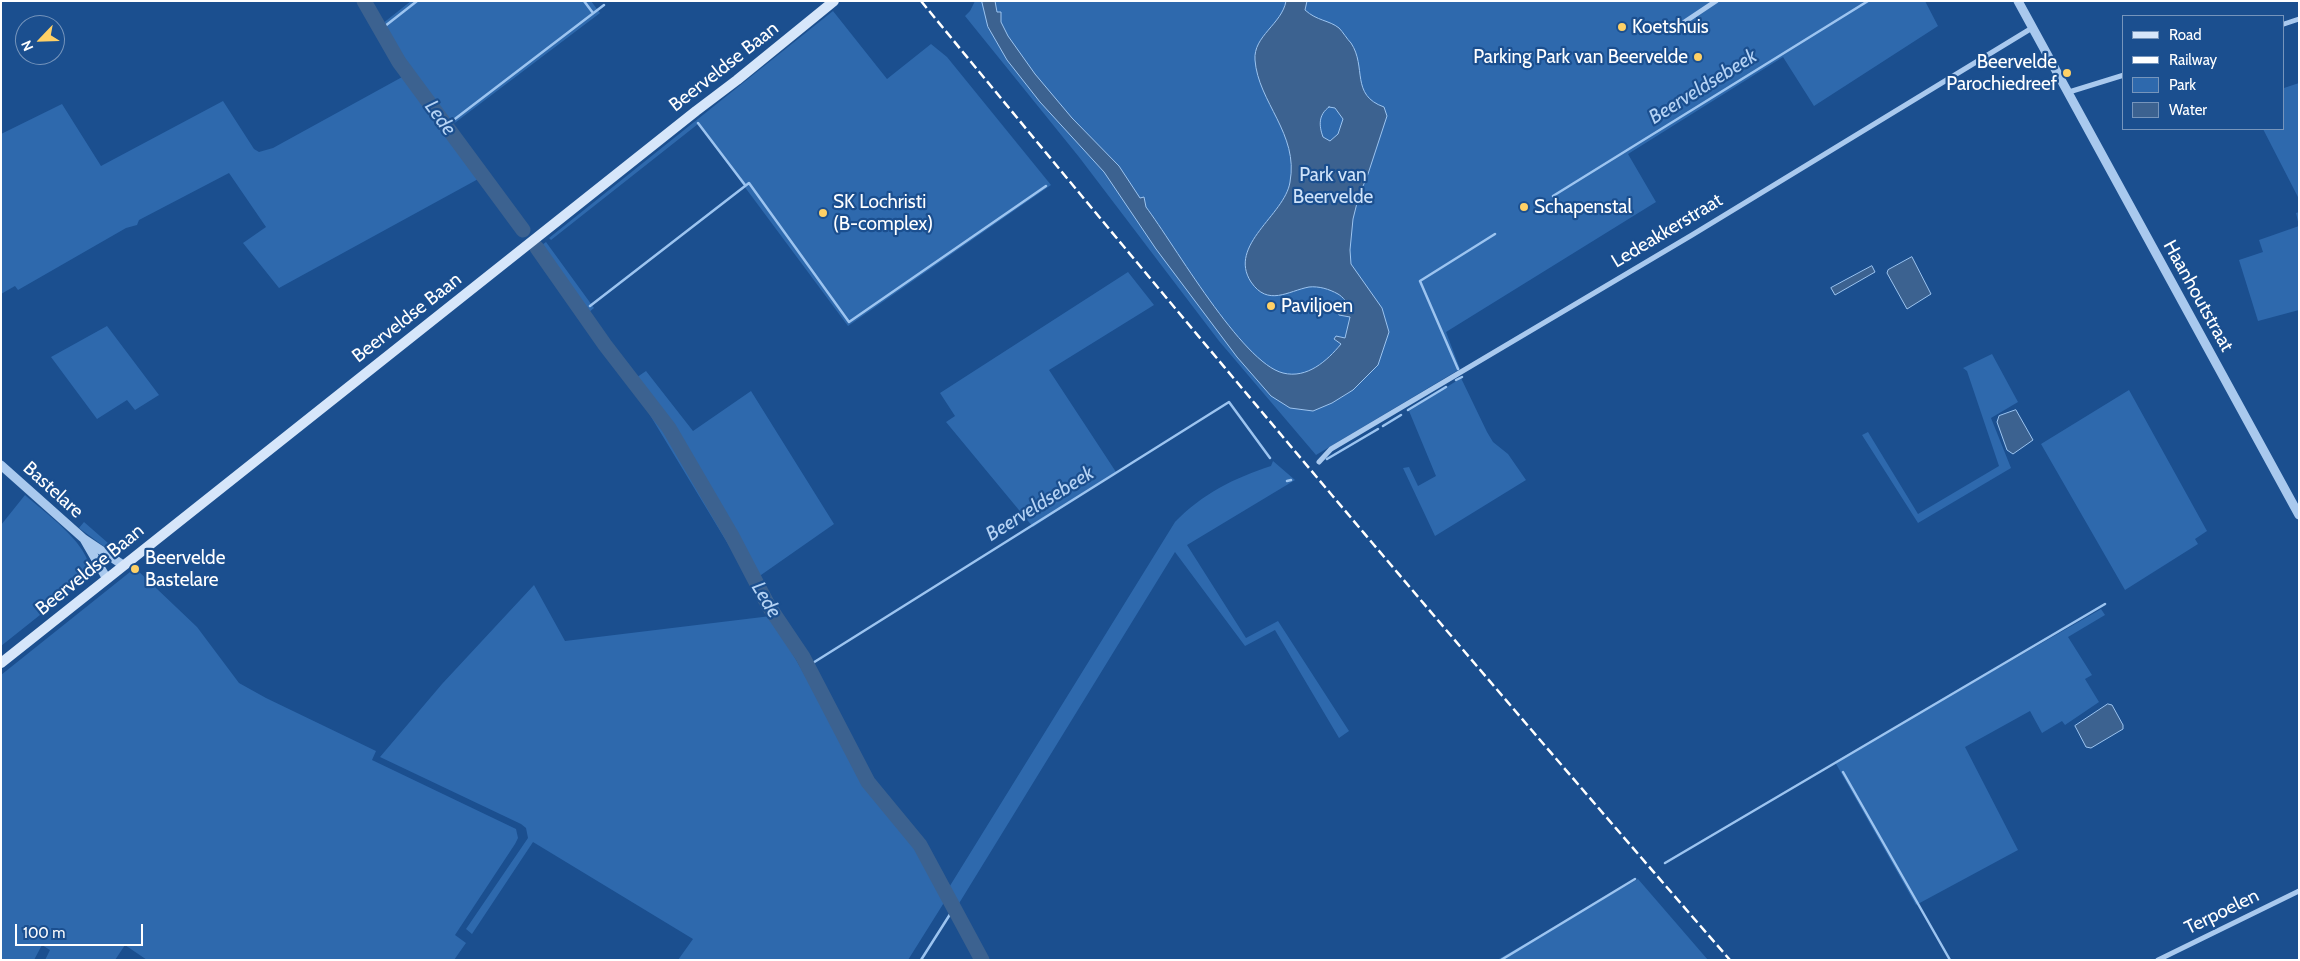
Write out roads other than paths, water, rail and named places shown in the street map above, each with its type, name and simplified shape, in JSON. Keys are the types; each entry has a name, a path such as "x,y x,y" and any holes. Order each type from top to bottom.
{"main road":[{"name":"Beerveldse Baan","path":"1,662 737,80 834,1"}],"street":[{"path":"1683,23 1716,1"},
{"name":"Haanhoutstraat","path":"2018,1 2299,515"},
{"path":"2285,24 2299,19"},
{"name":"Ledeakkerstraat","path":"1319,462 1332,449 1692,235 2032,28"},
{"path":"2069,92 2122,76"},
{"name":"Bastelare","path":"1,465 84,539 124,566"},
{"name":"Bastelare","path":"84,539 107,579"},
{"name":"Terpoelen","path":"2158,960 2299,891"}],"water":[{"path":"982,1 995,1 997,12 1001,12 1001,22 1008,36 1035,74 1072,118 1119,166 1140,198 1144,197 1146,207 1229,326 1266,365 1283,373 1292,374 1308,371 1316,367 1341,344 1334,339 1336,336 1345,338 1350,317 1339,315 1338,312 1344,306 1346,310 1349,308 1340,295 1320,287 1309,287 1286,294 1271,296 1258,290 1251,282 1246,268 1246,255 1251,243 1286,194 1290,182 1291,165 1284,133 1263,90 1258,75 1255,60 1256,52 1258,44 1279,17 1286,1 1307,1 1305,10 1339,28 1356,52 1363,88 1373,102 1384,107 1387,116 1367,177 1359,195 1353,219 1350,250 1351,264 1382,308 1389,332 1378,365 1353,390 1332,403 1313,411 1290,408 1271,396 1237,357 1156,249 1104,172 1040,102 1007,60 988,27","holes":["1329,107 1335,108 1343,119 1338,134 1330,141 1323,137 1320,121 1325,110"]},
{"path":"1912,257 1931,294 1907,309 1887,273 1888,270"},
{"path":"1872,266 1875,272 1835,295 1831,288"},
{"path":"2016,410 2033,440 2013,454 2007,450 1997,422 1999,416"},
{"path":"2108,704 2112,705 2123,725 2123,729 2091,748 2086,747 2075,726"}],"waterway":[{"name":"Lede","path":"364,1 399,62 523,230"},
{"path":"380,30 417,1"},
{"path":"584,1 593,13"},
{"name":"Beerveldsebeek","path":"1553,196 1868,1"},
{"path":"447,125 604,5"},
{"path":"698,123 745,185"},
{"path":"590,306 749,183 849,322 1046,186"},
{"name":"Beerveldsebeek","path":"1458,369 1420,281 1495,234"},
{"name":"Lede","path":"537,248 605,345 669,428 732,536 768,605 803,657 868,782 920,845 982,960"},
{"name":"Beerveldsebeek","path":"1456,380 1462,377"},
{"name":"Beerveldsebeek","path":"1408,410 1446,387"},
{"name":"Beerveldsebeek","path":"808,666 1229,402 1270,458"},
{"name":"Beerveldsebeek","path":"1383,426 1401,415"},
{"name":"Beerveldsebeek","path":"1327,459 1378,429"},
{"name":"Beerveldsebeek","path":"1287,481 1291,480"},
{"path":"1665,863 2105,604"},
{"path":"1843,772 1950,960"},
{"path":"1501,960 1635,879"},
{"path":"921,960 954,908"}],"railway":[{"path":"921,1 1322,483 1525,723 1730,960"}],"place":[{"name":"Koetshuis","path":"1622,27"},
{"name":"Parking Park van Beervelde","path":"1698,57"},
{"name":"Beervelde Parochiedreef","path":"2067,73"},
{"name":"Schapenstal","path":"1524,207"},
{"name":"SK Lochristi (B-complex)","path":"823,213"},
{"name":"Paviljoen","path":"1271,306"},
{"name":"Beervelde Bastelare","path":"135,569"}],"park label":[{"name":"Park van Beervelde","path":"1333,186"}]}
